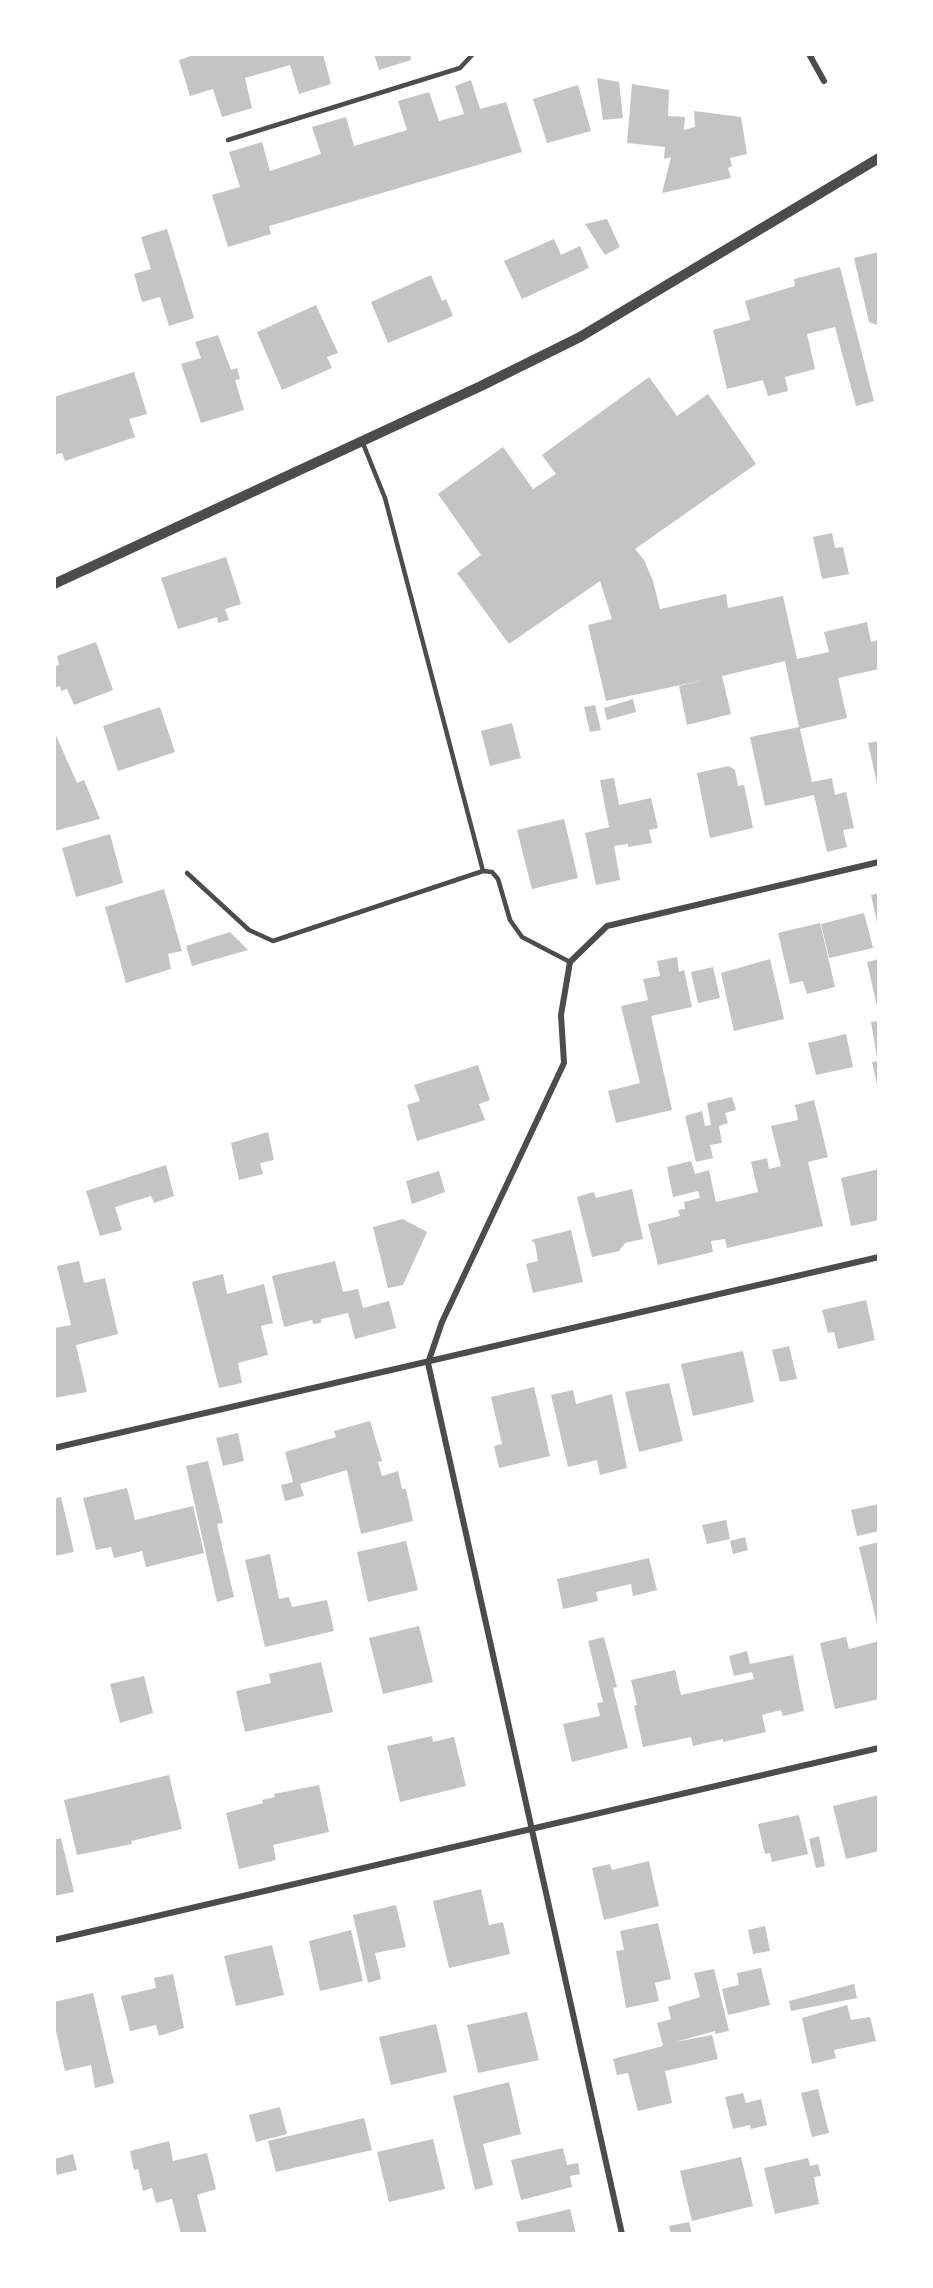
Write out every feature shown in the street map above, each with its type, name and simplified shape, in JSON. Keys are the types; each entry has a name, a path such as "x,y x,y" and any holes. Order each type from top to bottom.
{"street":[{"path":"809,54 824,81"},
{"path":"54,584 580,337 879,158"},
{"path":"622,2234 534,1829 428,1363 442,1322 564,1063 561,1015 570,962 607,927 879,862"},
{"path":"54,1448 879,1257"},
{"path":"54,1940 879,1748"}],"lane":[{"path":"228,140 460,68 473,54"},
{"path":"362,441 386,498 483,871"},
{"path":"187,873 249,930 273,941 483,871 492,872 498,879 510,920 522,937 570,962"}],"building":[{"path":"196,54 323,54 331,84 299,94 290,65 245,78 252,108 222,117 213,89 190,96 179,60"},
{"path":"374,54 410,54 411,60 379,70"},
{"path":"597,78 619,82 623,118 603,120"},
{"path":"471,80 480,109 506,102 522,152 269,226 271,234 228,247 212,195 240,187 229,152 262,142 270,171 321,154 312,127 346,117 354,146 407,130 398,101 429,92 439,121 464,114 455,86"},
{"path":"632,84 669,90 668,116 685,117 684,130 695,127 694,111 741,117 747,154 730,158 732,166 728,168 731,178 662,193 671,157 664,159 665,147 627,143"},
{"path":"578,85 591,131 547,143 533,99"},
{"path":"607,219 620,247 605,255 585,224"},
{"path":"167,229 194,318 169,326 160,297 142,302 134,274 151,269 141,237"},
{"path":"554,239 561,255 580,246 589,268 522,299 504,261"},
{"path":"879,252 879,326 869,322 854,258"},
{"path":"840,267 874,401 856,406 835,327 807,334 815,369 785,377 788,391 768,396 763,380 727,389 713,330 750,320 745,301 795,286 794,279"},
{"path":"431,275 442,301 446,299 453,316 388,343 371,302"},
{"path":"316,305 338,353 327,357 332,368 282,390 257,332"},
{"path":"218,335 231,370 237,368 240,379 235,380 244,410 201,423 181,364 201,358 195,342"},
{"path":"134,372 147,414 129,419 135,437 65,461 62,453 54,455 54,397"},
{"path":"649,377 677,416 708,394 756,464 635,549 644,560 653,581 660,609 726,594 728,608 783,596 797,659 829,652 824,632 867,622 871,642 879,640 879,669 838,678 847,718 800,729 812,782 832,778 835,795 846,792 854,828 843,830 847,847 827,852 814,795 765,806 750,737 799,727 785,661 722,676 731,714 687,725 679,686 704,680 606,701 588,625 612,619 600,581 509,644 457,573 481,555 438,494 503,447 533,489 556,474 542,455"},
{"path":"832,533 835,548 843,547 849,574 822,579 813,537"},
{"path":"226,557 241,604 225,609 229,620 218,623 217,617 178,629 161,578"},
{"path":"96,642 113,690 74,705 67,689 61,691 60,686 54,688 54,667 59,665 57,656"},
{"path":"633,699 636,712 607,720 604,708"},
{"path":"595,705 601,730 590,732 584,707"},
{"path":"160,707 175,752 118,771 103,726"},
{"path":"512,723 521,758 490,766 481,731"},
{"path":"54,731 77,783 84,780 100,819 54,831"},
{"path":"879,741 879,788 878,788 868,743"},
{"path":"729,766 735,770 738,786 744,785 753,828 710,838 697,773"},
{"path":"614,778 619,805 651,798 658,828 649,830 652,843 628,847 628,844 614,846 620,880 596,885 585,833 609,827 600,780"},
{"path":"564,819 578,878 532,889 517,830"},
{"path":"110,834 123,883 76,897 62,848"},
{"path":"164,889 182,951 168,954 171,969 126,983 105,907"},
{"path":"879,893 879,926 878,927 871,895"},
{"path":"864,913 873,948 829,958 821,924"},
{"path":"820,923 835,987 807,994 803,981 790,984 778,933"},
{"path":"230,932 248,950 192,966 186,946"},
{"path":"677,957 679,972 684,970 692,1007 651,1016 672,1110 616,1123 608,1091 640,1083 621,1006 648,1000 643,979 660,976 657,961"},
{"path":"770,959 784,1019 734,1031 721,973"},
{"path":"879,959 879,1011 878,1011 867,962"},
{"path":"713,967 720,998 698,1003 691,972"},
{"path":"879,1021 879,1058 877,1058 871,1022"},
{"path":"846,1034 853,1067 816,1075 808,1043"},
{"path":"879,1061 879,1089 878,1089 872,1062"},
{"path":"478,1065 490,1100 479,1104 485,1120 417,1141 407,1105 420,1101 414,1085"},
{"path":"732,1097 736,1110 725,1113 728,1123 719,1126 722,1143 710,1145 713,1158 696,1162 685,1116 702,1111 705,1126 711,1125 707,1103"},
{"path":"814,1100 828,1157 808,1162 823,1226 727,1248 725,1239 711,1241 713,1252 658,1265 648,1224 680,1216 678,1210 685,1209 684,1202 700,1198 698,1191 673,1197 667,1167 691,1161 695,1174 709,1170 716,1202 758,1192 751,1162 767,1158 769,1169 781,1166 771,1126 798,1120 795,1105"},
{"path":"268,1132 274,1160 260,1163 263,1174 239,1180 231,1143"},
{"path":"166,1165 174,1196 154,1203 151,1196 115,1207 122,1230 100,1236 86,1191"},
{"path":"879,1169 879,1220 851,1226 841,1178"},
{"path":"439,1171 445,1192 412,1204 406,1181"},
{"path":"632,1189 643,1239 625,1243 619,1251 592,1257 577,1197 594,1192 596,1198"},
{"path":"403,1219 427,1232 403,1285 388,1288 373,1227"},
{"path":"571,1230 583,1282 533,1293 526,1264 538,1261 535,1244 531,1240"},
{"path":"79,1261 84,1283 105,1278 118,1334 76,1345 87,1392 54,1398 54,1328 71,1325 57,1266"},
{"path":"335,1261 343,1292 358,1289 363,1308 389,1301 396,1328 355,1339 348,1313 321,1319 321,1323 313,1324 312,1320 284,1327 272,1276"},
{"path":"223,1274 227,1294 264,1284 273,1323 261,1326 268,1355 238,1363 242,1383 219,1388 192,1282"},
{"path":"866,1300 875,1340 838,1349 834,1332 828,1333 822,1310"},
{"path":"789,1346 797,1379 780,1382 772,1350"},
{"path":"743,1351 754,1402 693,1416 681,1364"},
{"path":"669,1383 683,1441 639,1452 625,1392"},
{"path":"534,1387 550,1456 499,1468 494,1446 502,1444 491,1397"},
{"path":"573,1390 576,1404 612,1394 627,1468 600,1475 597,1460 568,1467 551,1395"},
{"path":"370,1421 382,1461 378,1462 382,1476 398,1471 402,1489 406,1489 413,1521 361,1534 347,1470 300,1484 304,1496 285,1501 281,1485 293,1482 285,1452 336,1437 334,1431"},
{"path":"238,1433 244,1461 223,1466 216,1438"},
{"path":"208,1461 223,1523 217,1524 234,1597 217,1602 186,1466"},
{"path":"127,1488 135,1520 193,1506 204,1553 146,1567 142,1551 114,1558 111,1547 96,1550 83,1498"},
{"path":"61,1497 74,1552 54,1556 54,1499"},
{"path":"879,1504 879,1531 857,1536 851,1510"},
{"path":"726,1520 730,1539 707,1544 702,1525"},
{"path":"745,1537 748,1550 733,1554 730,1541"},
{"path":"406,1541 418,1590 368,1602 357,1552"},
{"path":"879,1542 879,1628 878,1628 859,1547"},
{"path":"270,1554 279,1599 289,1597 292,1607 327,1600 334,1631 265,1647 245,1560"},
{"path":"649,1558 657,1590 633,1596 631,1584 596,1592 598,1601 563,1609 557,1579"},
{"path":"419,1626 433,1682 383,1694 369,1638"},
{"path":"604,1637 617,1687 613,1688 628,1748 572,1762 563,1724 600,1716 597,1703 603,1702 588,1641"},
{"path":"846,1637 849,1649 879,1641 879,1699 835,1709 820,1643"},
{"path":"747,1651 750,1664 793,1655 804,1711 783,1716 781,1710 762,1715 766,1732 723,1742 723,1739 693,1746 691,1737 643,1747 631,1680 675,1670 681,1695 754,1679 752,1672 734,1676 729,1656"},
{"path":"321,1662 333,1712 245,1732 236,1691 271,1683 269,1674"},
{"path":"144,1676 153,1713 120,1723 110,1684"},
{"path":"432,1736 433,1742 454,1737 466,1786 400,1802 387,1746"},
{"path":"169,1775 182,1829 131,1841 132,1844 77,1855 64,1800"},
{"path":"319,1785 329,1832 273,1845 276,1860 239,1869 226,1813 263,1803 262,1800 275,1797 274,1794"},
{"path":"879,1795 879,1851 846,1859 833,1806"},
{"path":"799,1815 808,1854 772,1862 770,1853 765,1854 758,1824"},
{"path":"819,1836 825,1866 816,1868 809,1839"},
{"path":"61,1838 74,1892 54,1896 54,1840"},
{"path":"649,1861 659,1906 604,1920 592,1868 610,1864 612,1870"},
{"path":"481,1889 489,1925 503,1922 510,1954 449,1968 433,1901"},
{"path":"396,1905 406,1947 375,1953 381,1979 368,1983 353,1915"},
{"path":"658,1923 671,1979 655,1983 659,2001 626,2008 616,1951 624,1950 620,1931"},
{"path":"765,1926 770,1951 753,1954 748,1930"},
{"path":"351,1930 363,1981 320,1991 309,1941"},
{"path":"272,1945 284,1995 236,2006 224,1956"},
{"path":"761,1968 770,2005 728,2015 722,1989 739,1985 737,1973"},
{"path":"714,1969 729,2031 715,2034 715,2031 675,2042 712,2035 718,2059 665,2071 672,2103 638,2111 628,2073 617,2075 613,2059 663,2046 657,2023 671,2019 668,2007 700,1997 694,1973"},
{"path":"173,1974 184,2028 159,2036 156,2025 130,2031 121,1996 156,1988 154,1978"},
{"path":"854,1984 857,1998 791,2011 789,2001"},
{"path":"93,1993 114,2083 95,2088 91,2065 65,2071 54,2022 54,2002"},
{"path":"847,2005 851,2020 870,2017 876,2041 834,2050 836,2058 812,2064 802,2018"},
{"path":"527,2012 539,2060 478,2073 467,2025"},
{"path":"436,2024 447,2072 391,2085 379,2037"},
{"path":"509,2082 521,2134 483,2144 493,2185 475,2190 453,2096"},
{"path":"818,2089 829,2133 812,2137 801,2093"},
{"path":"743,2093 746,2103 761,2099 767,2125 751,2129 750,2125 733,2129 725,2097"},
{"path":"280,2107 287,2134 256,2142 249,2115"},
{"path":"364,2118 372,2150 276,2172 268,2141"},
{"path":"433,2139 445,2189 389,2202 377,2152"},
{"path":"169,2141 173,2161 207,2153 216,2189 197,2195 207,2234 181,2234 172,2199 156,2203 152,2188 143,2191 138,2169 134,2170 130,2151"},
{"path":"563,2148 567,2165 578,2163 580,2174 570,2176 572,2187 521,2200 511,2160"},
{"path":"73,2154 77,2170 57,2175 54,2159"},
{"path":"741,2157 753,2206 692,2221 680,2171"},
{"path":"808,2158 810,2166 818,2164 821,2176 814,2177 819,2204 775,2214 764,2168"},
{"path":"570,2209 576,2234 519,2234 516,2222"},
{"path":"689,2222 692,2234 671,2234 669,2226"}]}
